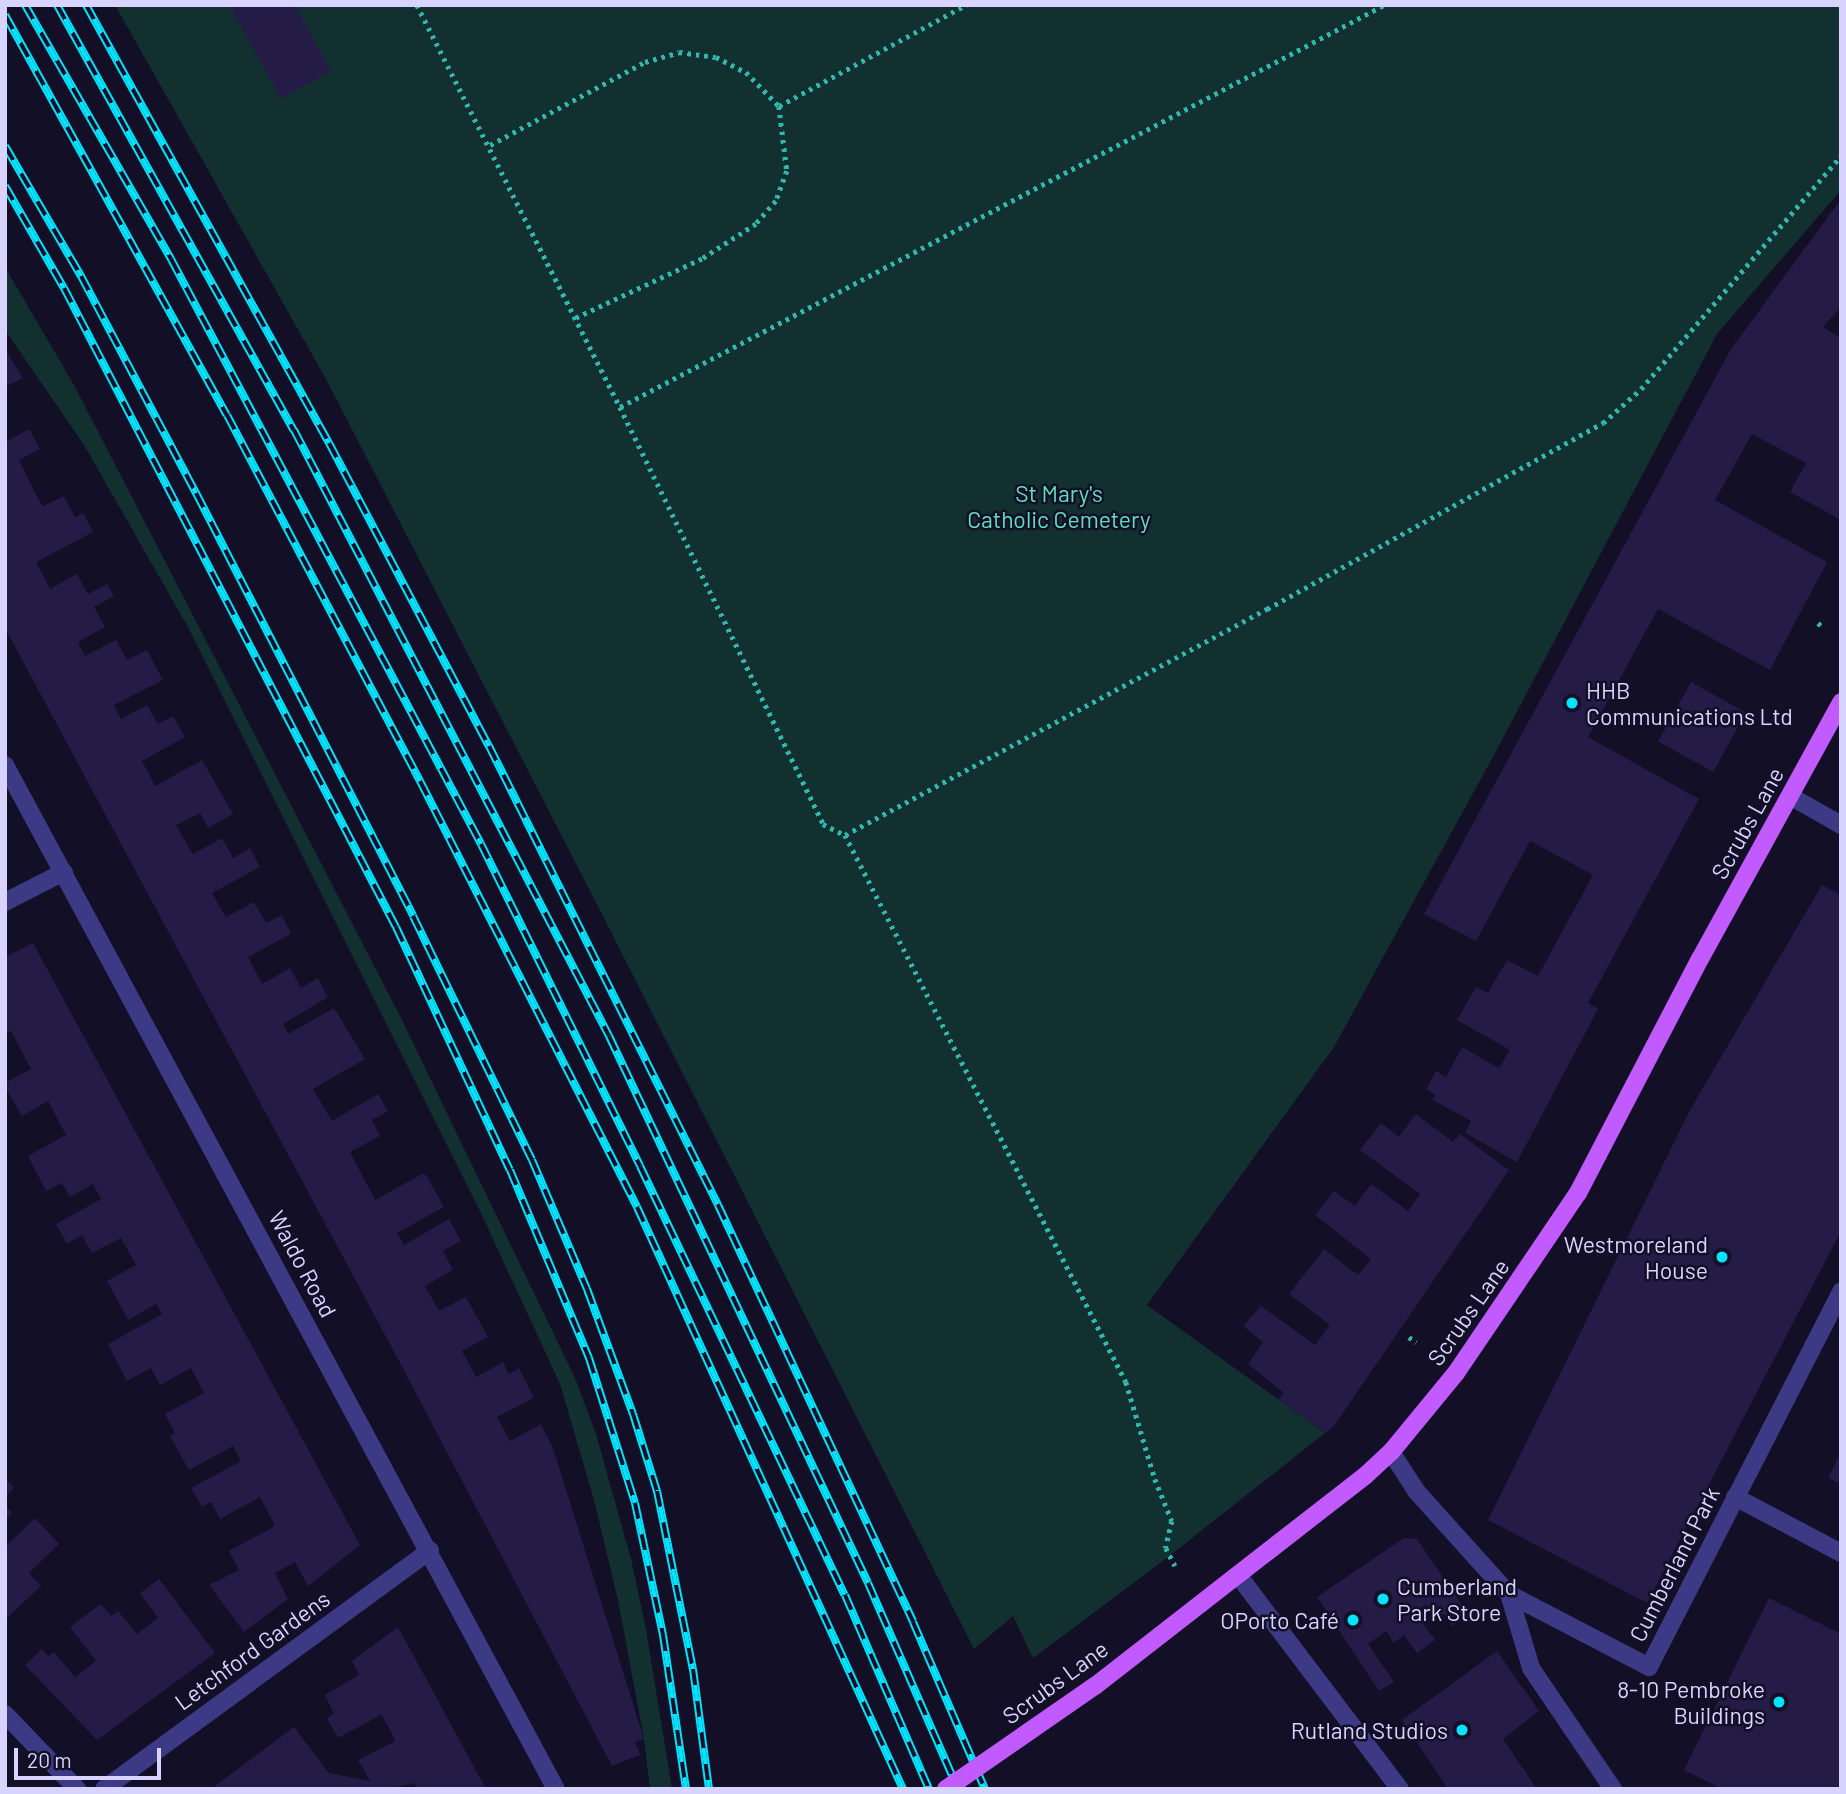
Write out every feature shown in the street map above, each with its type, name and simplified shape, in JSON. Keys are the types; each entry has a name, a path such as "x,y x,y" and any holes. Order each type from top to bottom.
{"main road":[{"name":"Scrubs Lane","path":"946,1789 1095,1685 1391,1452 1493,1322 1578,1193 1700,959 1841,702"}],"street":[{"name":"Waldo Road","path":"5,765 430,1550 556,1789"},
{"path":"1790,796 1841,825"},
{"path":"5,902 64,872"},
{"name":"Cumberland Park","path":"1391,1452 1417,1492 1510,1594 1649,1667 1841,1291"},
{"path":"1735,1497 1841,1553"},
{"name":"Letchford Gardens","path":"104,1789 430,1550"},
{"path":"1238,1575 1400,1789"},
{"path":"1510,1594 1531,1668 1613,1789"},
{"path":"5,1714 77,1789"}],"path":[{"path":"418,5 576,318 823,824 845,835 1126,1382 1155,1479 1172,1521 1166,1548 1175,1566"},
{"path":"779,106 966,5"},
{"path":"620,407 1384,5"},
{"path":"490,145 645,62 678,52 716,57 746,72 779,106 786,171 776,201 756,224 702,259 576,318"},
{"path":"845,835 1255,616 1603,423 1641,388 1841,156"},
{"path":"1818,623 1824,628"},
{"path":"1409,1337 1416,1342"}],"green space":[{"name":"St Mary's Catholic Cemetery","path":"115,5 1841,5 1841,190 1717,334 1495,753 1334,1047 1147,1305 1325,1433 1168,1557 1033,1658 1013,1616 974,1649 603,916 327,381"},
{"path":"5,267 74,385 400,1016 575,1378 596,1434 631,1559 646,1629 672,1789 650,1789 644,1739 618,1600 594,1500 560,1384 480,1211 189,629 84,445 5,330"}],"building":[{"path":"229,5 295,5 331,71 281,99"},
{"path":"1841,199 1841,307 1823,327 1841,338 1841,520 1790,492 1806,463 1752,434 1715,500 1827,562 1770,670 1658,609 1588,737 1699,799 1588,1003 1598,1009 1517,1162 1465,1133 1471,1121 1433,1100 1435,1095 1426,1089 1436,1071 1446,1077 1462,1047 1499,1068 1510,1050 1457,1020 1476,987 1488,993 1507,960 1538,976 1593,875 1530,841 1476,941 1424,914 1731,349"},
{"path":"5,349 23,378 5,387"},
{"path":"29,429 40,449 19,460 36,495 43,506 64,496 75,517 83,513 93,532 36,562 50,589 77,574 88,594 107,584 114,596 94,607 105,627 78,642 85,656 116,640 127,660 147,650 163,680 114,705 121,719 147,705 158,724 173,716 185,737 142,761 155,786 202,760 233,814 208,828 200,813 176,825 193,854 222,838 233,858 250,848 260,867 212,893 226,917 254,902 266,923 282,915 291,934 248,957 262,984 290,968 301,988 318,978 328,997 283,1024 288,1034 334,1008 365,1059 313,1089 332,1121 378,1094 388,1111 372,1120 380,1136 350,1152 375,1200 422,1174 426,1175 444,1207 397,1233 404,1245 449,1219 461,1241 443,1251 453,1270 425,1286 439,1311 466,1297 488,1337 462,1351 476,1377 503,1362 509,1374 519,1368 534,1398 497,1417 510,1441 541,1424 553,1448 644,1739 635,1742 640,1755 612,1766 399,1361 5,628 5,442"},
{"path":"1691,682 1746,713 1713,772 1658,741"},
{"name":"Westmoreland House","path":"1822,885 1841,895 1841,1231 1647,1603 1488,1520 1690,1110"},
{"path":"33,943 360,1545 308,1586 295,1562 275,1573 288,1599 244,1632 209,1585 239,1570 229,1551 275,1526 260,1497 220,1519 211,1502 202,1507 191,1488 241,1461 233,1446 189,1470 170,1436 175,1433 165,1414 204,1393 191,1368 160,1385 151,1368 127,1381 108,1344 162,1314 156,1304 128,1320 107,1281 136,1265 121,1238 92,1253 82,1235 67,1244 56,1224 101,1199 93,1184 70,1197 62,1183 46,1191 28,1156 66,1135 48,1101 22,1116 5,1087 5,1083 31,1069 11,1031 5,1034 5,957"},
{"path":"1416,1114 1453,1142 1460,1134 1509,1170 1334,1426 1325,1433 1278,1399 1284,1393 1248,1364 1263,1342 1243,1326 1261,1306 1315,1345 1330,1325 1289,1294 1324,1249 1358,1275 1371,1259 1315,1215 1334,1191 1355,1206 1371,1184 1408,1211 1420,1194 1360,1150 1381,1123 1399,1137"},
{"path":"1841,1452 1841,1484 1828,1478"},
{"path":"5,1478 14,1488 5,1497"},
{"path":"5,1505 12,1513 5,1520"},
{"path":"35,1518 59,1544 29,1573 41,1586 5,1620 5,1547"},
{"path":"1404,1538 1417,1539 1469,1615 1452,1626 1444,1614 1436,1619 1426,1604 1415,1612 1435,1640 1417,1653 1404,1635 1394,1643 1386,1631 1368,1644 1394,1682 1379,1691 1317,1597"},
{"path":"159,1579 215,1653 97,1740 25,1665 42,1649 48,1656 54,1652 75,1677 96,1661 70,1627 101,1604 111,1616 118,1611 137,1634 158,1618 140,1593"},
{"name":"8-10 Pembroke Buildings","path":"1769,1598 1841,1634 1841,1789 1722,1789 1684,1770"},
{"path":"398,1627 486,1789 417,1789 414,1783 387,1789 211,1789 294,1727 329,1773 370,1781 358,1760 395,1741 390,1729 381,1715 338,1738 327,1718 334,1714 325,1695 359,1675 352,1661"},
{"name":"Rutland Studios","path":"1497,1651 1539,1711 1503,1739 1537,1789 1448,1789 1402,1720"}],"railway":[{"path":"25,5 171,259 481,844 640,1166 845,1595 929,1789"},
{"path":"57,5 294,430 609,1036 868,1583 958,1789"},
{"path":"86,5 329,443 489,746 718,1205 913,1622 985,1789"},
{"path":"5,15 227,415 420,781 637,1207 903,1789"},
{"path":"5,146 81,276 196,493 413,916 532,1160 587,1289 633,1414 657,1491 693,1669 709,1789"},
{"path":"5,186 64,288 396,927 510,1170 589,1358 635,1503 663,1635 686,1789"}],"place":[{"name":"HHB Communications Ltd","path":"1572,703"},
{"name":"Westmoreland House","path":"1722,1257"},
{"name":"Cumberland Park Store","path":"1383,1599"},
{"name":"OPorto Café","path":"1353,1620"},
{"name":"8-10 Pembroke Buildings","path":"1779,1702"},
{"name":"Rutland Studios","path":"1462,1730"}]}
